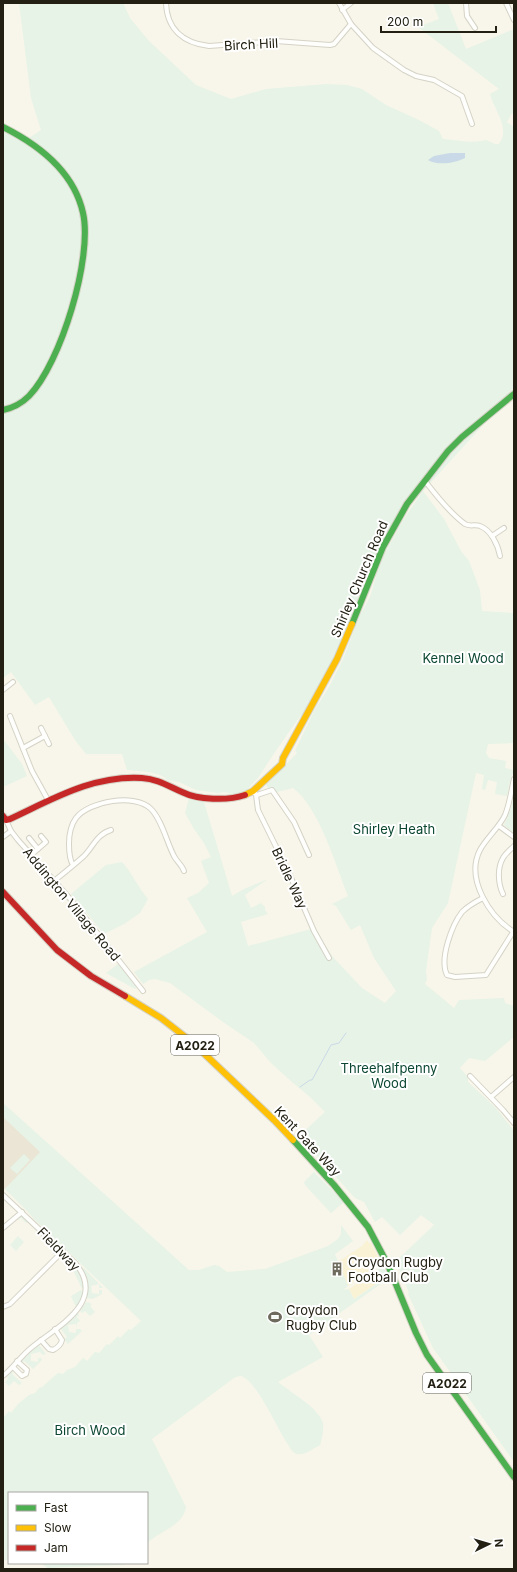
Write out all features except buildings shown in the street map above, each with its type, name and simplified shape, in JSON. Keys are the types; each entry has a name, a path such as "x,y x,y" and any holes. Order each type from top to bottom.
{"main road":[{"path":"3,127 38,147 62,172 72,186 84,215 85,234 82,268 75,297 59,343 44,374 32,394 20,404 3,410"},
{"name":"Shirley Church Road","path":"254,793 258,786 275,770 277,763 283,758 337,658 383,547 407,504 424,480 462,437 514,394"},
{"path":"5,818 10,820 48,800 83,786 120,777 143,778 159,781 183,793 210,799 243,796 254,793"},
{"name":"Kent Gate Way","path":"3,892 57,950 72,962 91,976 161,1018 193,1043 274,1120 334,1185 368,1227 376,1241 388,1265 416,1333 428,1356 514,1477"}],"street":[{"name":"Birch Hill","path":"166,3 166,12 171,25 181,36 199,45 209,46 276,41 330,45 334,44 350,24"},
{"path":"338,3 350,24 372,48 404,70 416,76 434,80 462,96 472,124"},
{"path":"342,10 351,3"},
{"path":"466,3 467,16 475,28"},
{"path":"506,3 512,18"},
{"path":"424,480 434,494 466,524 482,526 492,536 499,547 500,556"},
{"path":"492,536 504,528"},
{"path":"3,690 13,682"},
{"path":"10,716 32,772 48,800"},
{"path":"41,728 49,744"},
{"path":"22,748 45,736"},
{"path":"483,898 468,907 456,922 448,941 445,956 447,975 455,978 486,975 514,932 503,923 483,898 477,879 478,858 482,847 499,826 507,811 514,779"},
{"path":"258,786 266,792"},
{"path":"254,793 272,790 294,822 309,855"},
{"name":"Bridle Way","path":"254,793 258,810 289,873 314,931 329,958"},
{"path":"73,865 70,859 69,838 70,828 76,818 84,810 100,803 124,801 144,805 151,809 161,826 174,857 180,863 184,871"},
{"name":"Addington Village Road","path":"5,818 11,831 100,935 140,989"},
{"path":"499,826 514,837"},
{"path":"54,881 85,855 98,838 106,831 111,830"},
{"path":"3,837 11,831"},
{"path":"31,855 46,842 41,836"},
{"path":"29,838 38,849"},
{"path":"503,894 499,884 501,864 503,858 514,846"},
{"path":"470,1076 514,1123"},
{"path":"490,1097 514,1078"},
{"name":"Fieldway","path":"3,1195 63,1251 80,1270 85,1281 83,1301 78,1311 42,1340 3,1376"},
{"path":"3,1228 22,1212"},
{"path":"3,1307 10,1304 63,1251"},
{"path":"42,1340 49,1349 53,1350 57,1348 62,1340 55,1330"},
{"path":"13,1367 23,1376 26,1374 27,1370 17,1362"}],"shaded area":[{"path":"3,1116 41,1152 3,1190"},
{"path":"367,1240 371,1243 381,1262 348,1286 338,1262 362,1246"},
{"path":"375,1271 381,1281 354,1299 349,1289"}],"green space":[{"path":"19,3 123,3 130,18 149,41 196,85 231,99 266,89 326,84 347,85 362,89 386,105 439,131 443,139 470,142 486,140 495,144 499,144 503,132 500,119 490,94 499,89 418,27 439,19 433,3 448,3 466,49 514,29 514,114 512,113 507,122 514,127 514,391 423,491 444,519 461,551 469,561 480,590 482,611 514,613 514,743 488,744 486,753 489,758 506,761 505,768 514,770 507,796 495,794 497,782 488,780 485,790 482,789 484,775 476,773 448,903 432,928 426,971 427,980 425,984 454,1008 459,1000 504,998 505,1003 514,1006 514,1037 485,1061 469,1058 460,1068 468,1077 468,1082 496,1108 514,1131 514,1462 433,1348 408,1294 409,1293 396,1261 434,1225 421,1215 400,1235 382,1217 375,1222 364,1202 355,1198 299,1136 325,1112 271,1063 254,1043 170,983 155,979 149,980 143,984 134,972 207,932 187,898 198,893 209,883 201,861 211,857 185,813 189,798 204,802 232,896 244,889 268,879 245,895 251,908 261,903 265,907 268,914 241,922 248,946 315,928 332,956 362,988 385,1003 396,991 374,958 360,925 351,930 336,906 332,904 348,896 326,838 311,809 293,788 277,792 274,788 269,789 266,785 297,753 295,751 314,711 329,687 343,659 360,615 370,597 385,553 402,522 422,492 399,518 356,608 351,613 355,614 332,665 304,717 301,715 258,778 243,796 224,792 218,793 196,790 179,782 167,780 164,777 154,773 127,770 122,754 86,754 75,740 49,697 35,705 11,672 3,678 3,130 23,142 41,130 31,98"},
{"path":"3,739 22,764 27,776 3,787"},
{"path":"514,796 514,834 504,825"},
{"path":"122,862 148,899 140,913 124,924 104,934 71,894 106,865"},
{"path":"118,964 137,986 135,989 106,973"},
{"name":"Birch Wood","path":"3,1103 189,1270 199,1270 214,1265 219,1266 227,1272 265,1269 328,1246 338,1239 341,1234 341,1225 353,1241 335,1254 348,1286 343,1290 349,1289 354,1299 381,1281 375,1271 383,1266 389,1278 309,1335 323,1357 278,1382 310,1406 320,1417 323,1423 323,1429 320,1445 303,1454 297,1454 291,1450 266,1405 252,1385 240,1376 234,1378 152,1439 186,1507 184,1514 176,1524 148,1542 148,1492 8,1492 8,1559 3,1561 3,1418 9,1411 11,1413 18,1404 29,1395 35,1393 40,1387 41,1388 58,1373 63,1374 67,1370 75,1367 83,1358 87,1361 95,1352 99,1353 107,1344 109,1345 118,1336 120,1338 129,1329 131,1330 141,1321 34,1219 5,1189 40,1152 3,1117"},
{"path":"24,1154 30,1160 17,1174 10,1168"},
{"path":"314,1172 344,1202 331,1213 305,1185 304,1182"},
{"path":"21,1216 24,1217 58,1249 59,1253 55,1256 40,1234 21,1218 18,1220 17,1219"},
{"path":"18,1236 24,1242 16,1251 10,1245"},
{"path":"61,1255 70,1260 77,1268 81,1278 82,1289 73,1270 74,1267"},
{"path":"84,1268 103,1288 99,1288 99,1284 91,1286 92,1293 99,1294 99,1290 102,1290 102,1294 93,1299 87,1298 87,1283 82,1269"},
{"path":"81,1290 83,1292 79,1304 73,1313 72,1312 76,1307 71,1296"},
{"path":"88,1302 92,1304 90,1306 95,1312 90,1316 85,1311 82,1313 80,1311 85,1303"},
{"path":"78,1313 79,1315 77,1317 80,1321 77,1323 77,1328 76,1324 68,1325 69,1332 76,1333 76,1329 80,1329 82,1331 68,1344 64,1339 67,1337 61,1329 57,1330"},
{"path":"41,1343 39,1345 46,1354 43,1355 40,1352 31,1354 31,1361 38,1362 38,1358 41,1358 42,1360 33,1369 24,1361 21,1363 20,1362"},
{"path":"14,1370 12,1374 22,1383 19,1385 14,1381 9,1386 5,1382 8,1379 7,1377"},
{"path":"42,1564 124,1564 123,1565 48,1568"}],"water":[{"path":"450,153 465,153 465,158 446,163 436,163 428,160 434,156"}],"waterway":[{"path":"300,1087 312,1080 331,1045 339,1043 346,1033"}],"traffic: fast":[{"path":"3,127 42,151 63,173 72,185 78,198 83,213 85,232 79,282 72,309 52,360 41,380 29,396 17,405 3,410"},
{"path":"352,624 383,547 407,504 448,451 462,437 514,394"},
{"path":"293,1140 334,1185 368,1227 388,1265 416,1333 427,1355 514,1477"}],"traffic: slow":[{"path":"245,795 253,791 282,764 283,758 337,659 352,624"},
{"path":"125,996 161,1018 193,1043 293,1140"}],"traffic: jam":[{"path":"3,816 6,820 10,819 58,796 90,784 124,778 142,778 153,780 196,797 222,799 245,795"},
{"path":"3,892 57,950 91,976 125,996"}],"place":[{"name":"Croydon Rugby Football Club","path":"337,1269"},
{"name":"Croydon Rugby Club","path":"275,1317"}],"park label":[{"name":"Kennel Wood","path":"463,658"},
{"name":"Shirley Heath","path":"394,829"},
{"name":"Threehalfpenny Wood","path":"389,1076"}]}
